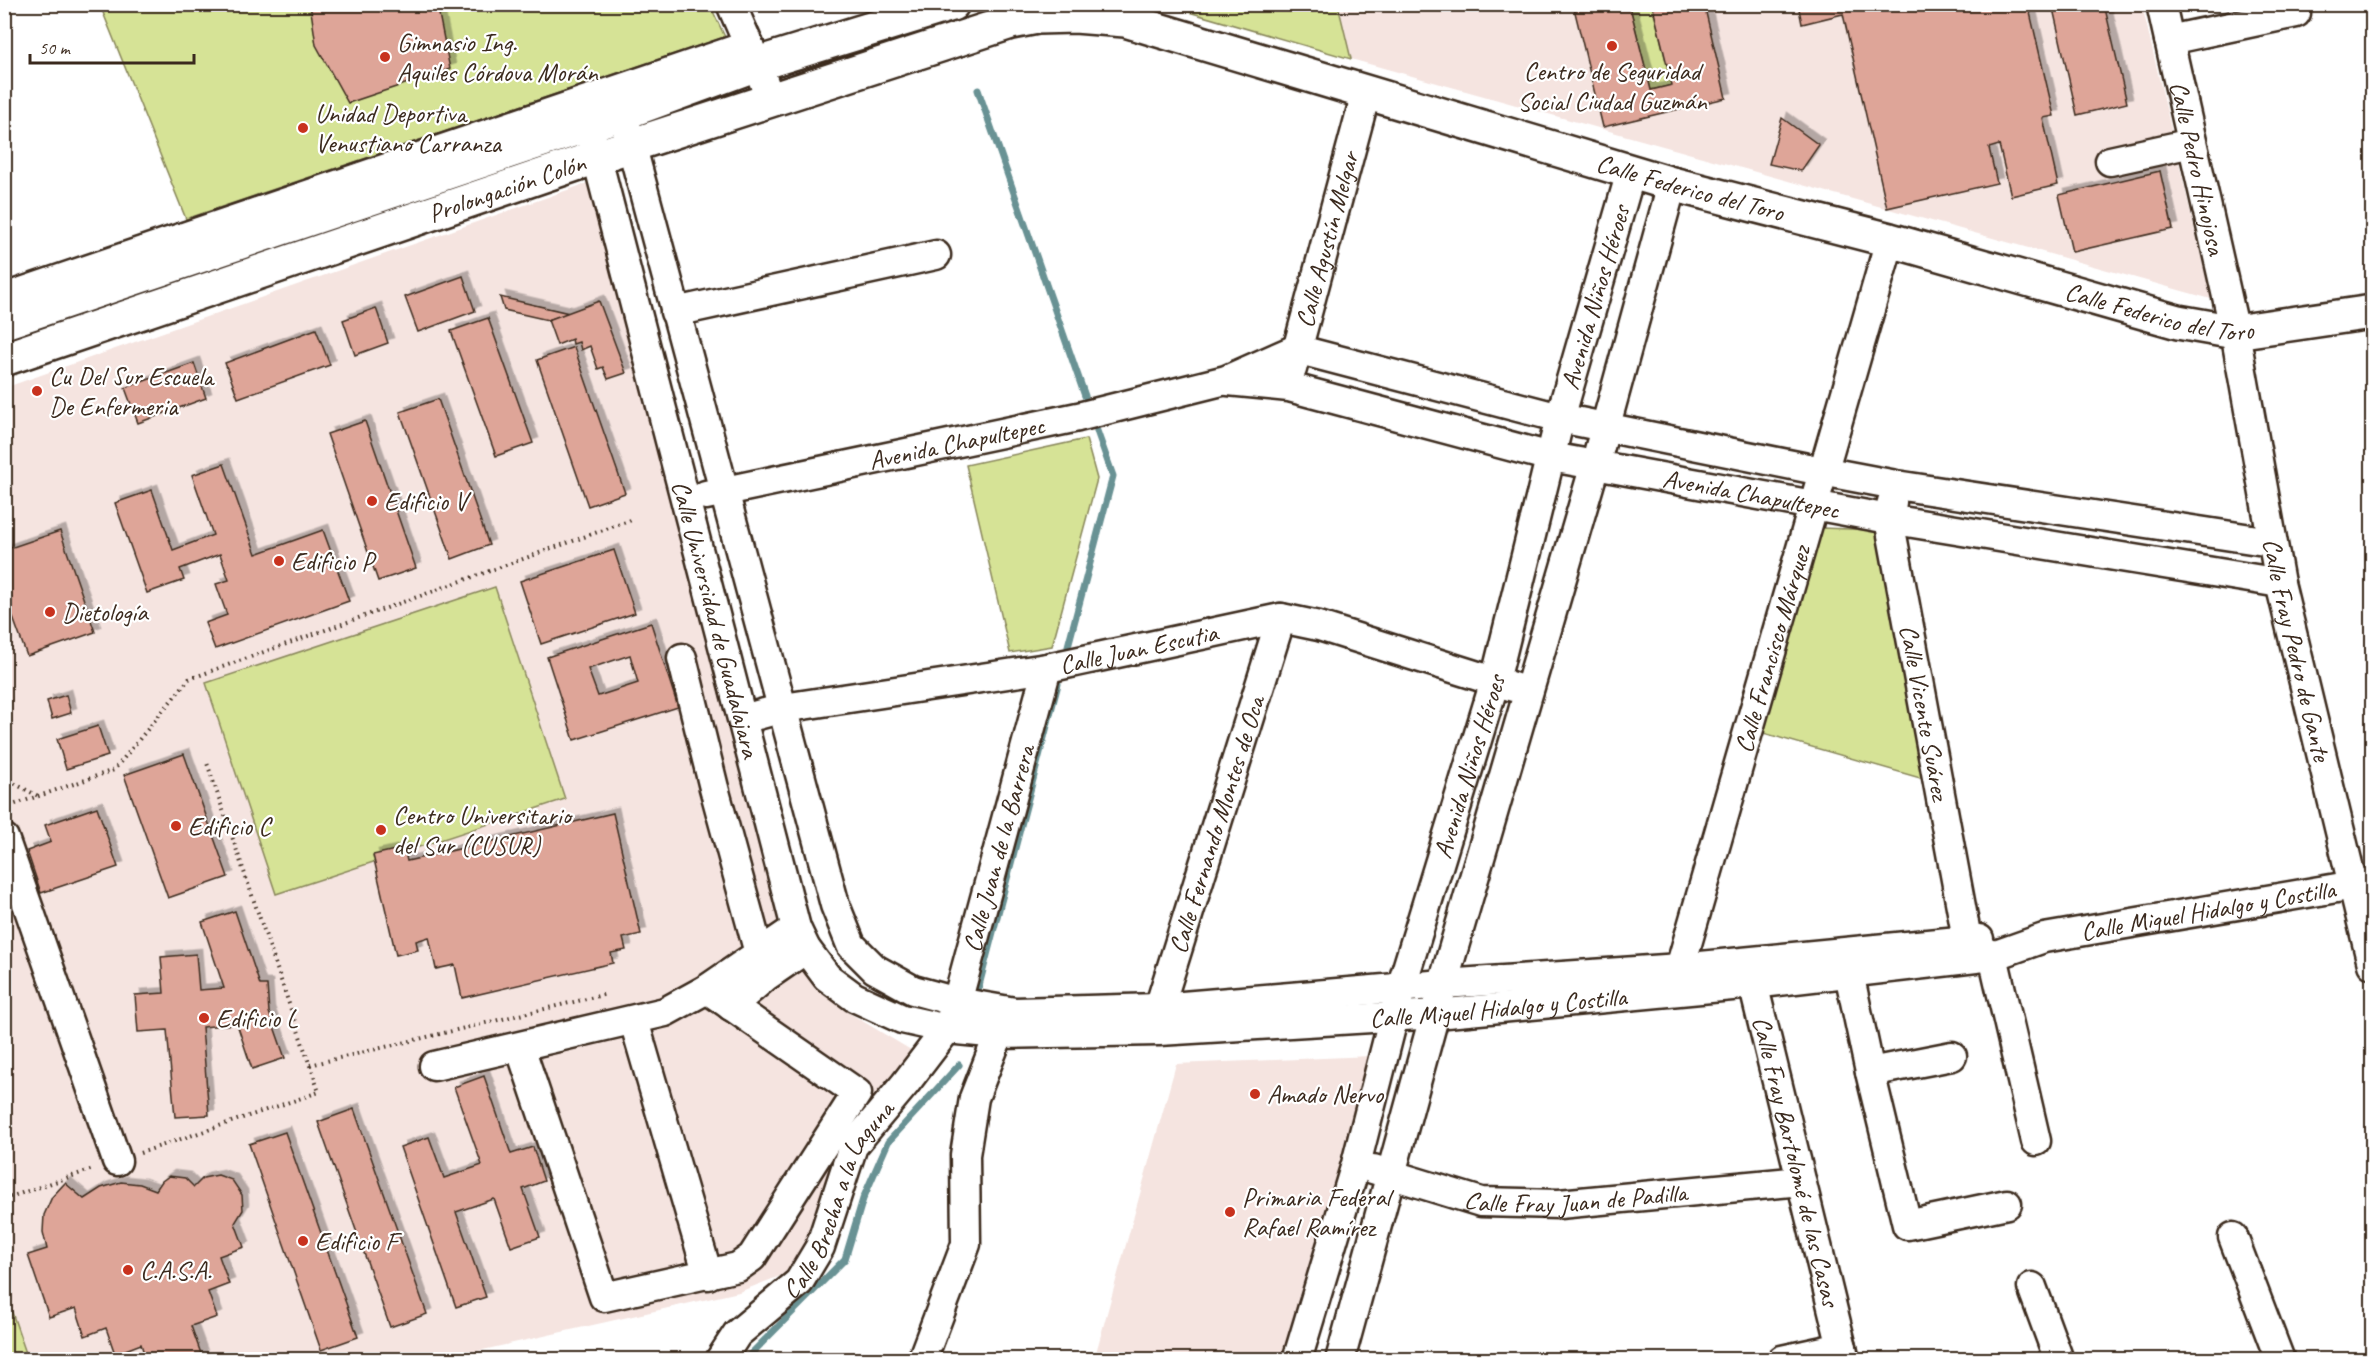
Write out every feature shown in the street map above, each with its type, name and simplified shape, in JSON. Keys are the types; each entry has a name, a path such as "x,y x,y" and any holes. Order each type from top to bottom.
{"main road":[{"name":"Prolongación Colón","path":"4,322 623,113 753,55 952,4"},
{"name":"Calle Federico del Toro","path":"1009,13 1037,17 1132,10 1171,33 1366,93 1672,184 1890,240 2178,322 2235,332 2373,312"},
{"name":"Prolongación Colón","path":"4,359 770,99 1009,13"}],"street":[{"path":"731,4 770,99"},
{"name":"Calle Pedro Hinojosa","path":"2161,4 2235,332"},
{"path":"2169,40 2296,13"},
{"name":"Prolongación Colón","path":"4,298 753,55"},
{"name":"Calle Agustín Melgar","path":"1289,387 1296,349 1366,93"},
{"name":"Calle Universidad de Guadalajara","path":"623,113 835,905 850,945 875,969 913,990 957,1002"},
{"name":"Calle Universidad de Guadalajara","path":"588,124 757,777 801,938 827,977 854,997 902,1019 947,1029"},
{"path":"2110,161 2192,143"},
{"name":"Avenida Niños Héroes","path":"1297,1359 1356,1164 1401,988 1495,681 1560,418 1631,172"},
{"name":"Avenida Niños Héroes","path":"1340,1359 1389,1175 1527,692 1595,465 1672,184"},
{"name":"Calle Francisco Márquez","path":"1681,980 1822,471 1890,240"},
{"path":"675,312 936,255"},
{"name":"Calle Fray Pedro de Gante","path":"2235,332 2271,542 2280,583 2363,884 2373,964"},
{"name":"Avenida Chapultepec","path":"686,499 1078,417 1226,380 1296,349 1560,418 1822,471 1896,485 2271,542"},
{"name":"Avenida Chapultepec","path":"1226,380 1289,387 1551,457 1889,519 2280,583"},
{"name":"Calle Vicente Suárez","path":"1896,485 1889,519 1967,939"},
{"name":"Calle Juan Escutia","path":"743,719 783,708 1047,668 1281,618 1319,626 1527,692"},
{"name":"Calle Fernando Montes de Oca","path":"1159,1020 1281,618"},
{"path":"682,658 714,788 759,953"},
{"name":"Calle Juan de la Barrera","path":"947,1029 957,1002 1047,668"},
{"path":"714,788 757,777"},
{"path":"4,838 117,1161"},
{"name":"Calle Miguel Hidalgo y Costilla","path":"1750,973 1849,973 1993,956 2044,939 2363,884"},
{"path":"434,1066 665,1012 707,989 759,953 801,938"},
{"path":"731,1006 765,977 801,938"},
{"path":"1967,939 1993,956 2036,1141"},
{"name":"Calle Miguel Hidalgo y Costilla","path":"957,1002 1015,1012 1159,1020 1436,1014 1681,980 1750,973 1967,939 2044,939"},
{"name":"Calle Fray Bartolomé de las Casas","path":"1750,973 1843,1353"},
{"path":"1849,973 1906,1226 2007,1204"},
{"name":"Calle Miguel Hidalgo y Costilla","path":"947,1029 999,1034 1159,1020 1443,984 1681,980"},
{"path":"520,1047 604,1298 738,1267 752,1257 857,1093 707,989"},
{"path":"634,1021 708,1275"},
{"name":"Calle Brecha a la Laguna","path":"720,1359 737,1335 799,1282 820,1247 853,1146 947,1029"},
{"path":"922,1359 966,1244 967,1143 974,1098 999,1034"},
{"path":"1870,1072 1952,1056"},
{"name":"Calle Fray Juan de Padilla","path":"1356,1164 1481,1202 1560,1204 1801,1181"},
{"path":"2233,1237 2280,1359"},
{"path":"2032,1287 2059,1359"},
{"path":"1782,1359 1843,1353"}],"path":[{"path":"4,808 114,770 189,680 634,519"},
{"path":"4,1199 319,1092 206,760"},
{"path":"4,778 38,796"},
{"path":"310,1065 607,994"}],"shaded area":[{"path":"1338,5 2142,5 2211,299 1351,59"},
{"name":"Centro Universitario del Sur (CUSUR)","path":"596,180 784,936 844,1010 916,1053 816,1229 785,1274 739,1292 443,1359 5,1359 4,388"},
{"name":"Primaria Federal Rafael Ramírez","path":"1371,1056 1281,1359 1094,1360 1176,1064"}],"green space":[{"name":"Unidad Deportiva Venustiano Carranza","path":"100,5 710,5 725,37 186,219"},
{"path":"1178,5 1338,5 1351,59 1182,10"},
{"path":"1652,5 1672,85 1651,90 1630,7"},
{"path":"1086,439 1097,479 1052,646 1010,653 966,465"},
{"path":"1821,528 1878,530 1927,780 1760,732"},
{"path":"495,587 565,799 276,894 206,683"},
{"path":"5,1292 28,1359 5,1359"}],"building":[{"name":"Gimnasio Ing. Aquiles Córdova Morán","path":"310,4 437,4 450,69 348,103 316,45"},
{"name":"Centro de Seguridad Social Ciudad Guzmán","path":"1573,4 1640,4 1630,7 1651,90 1672,85 1652,4 1704,4 1726,98 1603,127"},
{"path":"1798,4 2028,4 2054,116 2043,118 2058,185 2011,196 1999,145 1989,148 1997,183 1887,208 1843,14 1802,24"},
{"path":"2052,4 2104,4 2127,103 2077,115"},
{"path":"1782,118 1819,145 1801,171 1769,164"},
{"path":"2160,171 2173,229 2072,252 2059,195"},
{"path":"463,276 475,311 418,332 405,297"},
{"path":"500,297 569,313 548,320 504,310"},
{"path":"599,301 626,373 608,379 603,367 598,369 590,346 581,350 579,342 573,344 572,339 557,345 548,320"},
{"path":"376,308 388,343 355,355 343,320"},
{"path":"488,318 533,443 496,456 451,331"},
{"path":"316,329 330,365 238,398 225,363"},
{"path":"574,347 625,493 588,506 537,360"},
{"path":"194,363 206,398 138,423 125,388"},
{"path":"438,399 489,545 452,559 400,412"},
{"name":"Edificio V","path":"365,421 416,568 378,581 327,434"},
{"name":"Edificio P","path":"224,464 256,554 323,530 349,601 215,649 205,623 227,615 216,584 229,580 220,554 180,569 184,580 147,593 115,503 152,490 173,550 213,535 192,475"},
{"name":"Dietología","path":"60,531 95,632 27,656 4,593 4,550"},
{"path":"614,550 635,613 541,644 520,581"},
{"path":"651,623 678,707 574,740 547,657","holes":["630,655 638,683 598,696 588,669"]},
{"path":"66,695 71,713 52,719 47,701"},
{"path":"98,726 108,756 66,769 57,739"},
{"name":"Edificio C","path":"184,754 228,877 168,898 124,775"},
{"path":"97,807 118,867 41,893 27,851 51,842 45,825"},
{"path":"613,813 641,934 623,938 626,950 611,953 613,963 462,998 455,965 436,969 429,937 416,941 418,950 396,955 373,855 404,848 407,861"},
{"name":"Edificio L","path":"235,911 260,985 267,985 269,1012 285,1058 252,1069 237,1024 202,1027 209,1115 175,1117 167,1030 138,1032 135,995 164,993 161,957 196,954 199,990 224,988 202,922"},
{"path":"484,1076 511,1154 533,1147 544,1181 523,1189 540,1237 511,1247 494,1199 456,1212 486,1297 456,1307 400,1147 429,1137 444,1178 482,1165 454,1087"},
{"path":"354,1109 427,1314 390,1327 318,1122"},
{"name":"Edificio F","path":"285,1132 358,1337 321,1350 249,1144"},
{"name":"C.A.S.A.","path":"218,1175 232,1180 242,1195 243,1210 235,1223 244,1247 219,1256 229,1284 208,1292 217,1317 191,1326 203,1359 146,1360 141,1344 115,1354 106,1328 85,1336 76,1308 49,1317 28,1255 47,1249 43,1232 44,1215 52,1197 65,1183 84,1199 101,1188 121,1182 140,1184 156,1190 169,1176 185,1178 194,1187 203,1178"}],"waterway":[{"path":"978,90 1085,396"},
{"path":"1068,646 1113,476 1097,431"},
{"path":"977,993 1058,684"},
{"path":"745,1360 845,1259 863,1199 888,1142 959,1065"}],"place":[{"name":"Centro de Seguridad Social Ciudad Guzmán","path":"1612,46"},
{"name":"Gimnasio Ing. Aquiles Córdova Morán","path":"385,57"},
{"name":"Unidad Deportiva Venustiano Carranza","path":"303,128"},
{"name":"Cu Del Sur Escuela De Enfermeria","path":"37,391"},
{"name":"Edificio V","path":"372,501"},
{"name":"Edificio P","path":"279,561"},
{"name":"Dietología","path":"50,612"},
{"name":"Edificio C","path":"176,826"},
{"name":"Centro Universitario del Sur (CUSUR)","path":"381,830"},
{"name":"Edificio L","path":"204,1018"},
{"name":"Amado Nervo","path":"1255,1094"},
{"name":"Primaria Federal Rafael Ramírez","path":"1230,1212"},
{"name":"Edificio F","path":"303,1241"},
{"name":"C.A.S.A.","path":"128,1270"}]}
